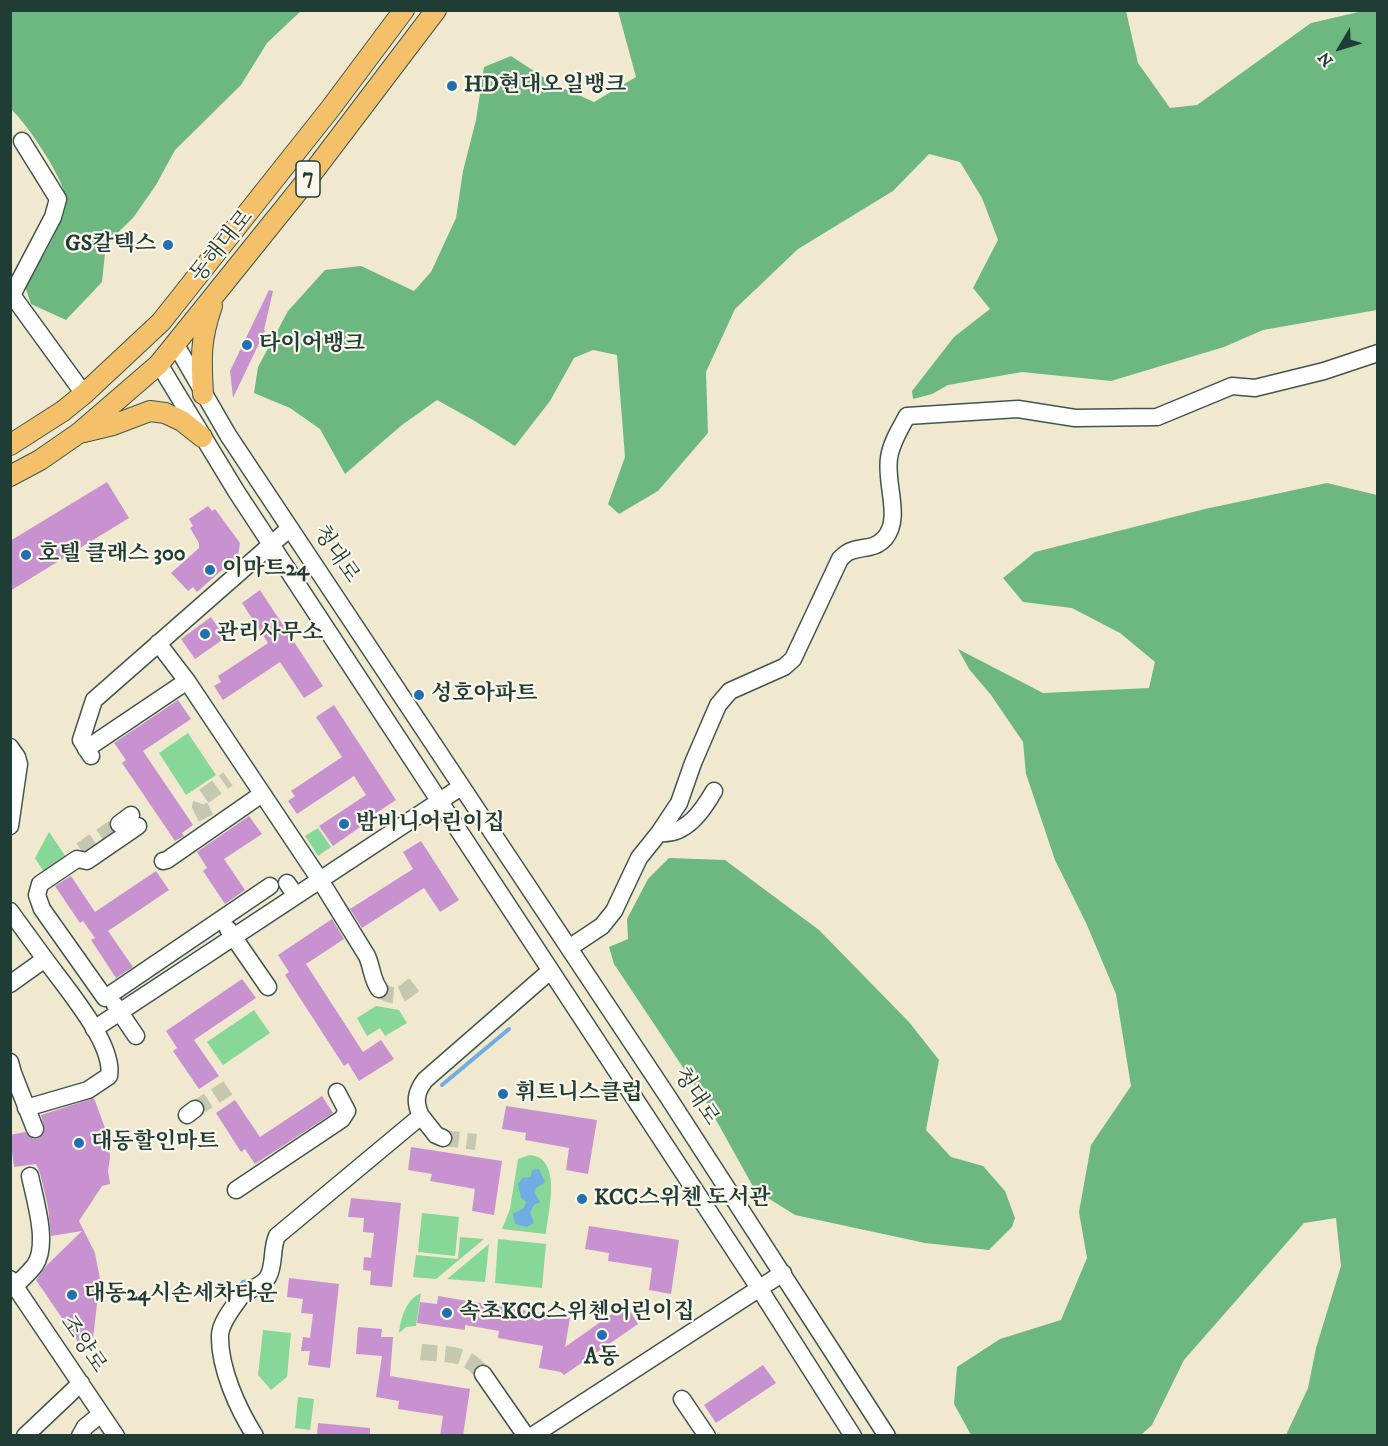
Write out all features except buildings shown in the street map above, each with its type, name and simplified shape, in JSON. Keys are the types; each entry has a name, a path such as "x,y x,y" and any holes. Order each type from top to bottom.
{"main road":[{"name":"동해대로","path":"10,445 63,411 84,394 160,322 330,109 404,10"},
{"name":"동해대로","path":"10,476 40,460 79,433 159,364 307,180 436,10"},
{"path":"203,394 201,354 204,330 217,293"},
{"path":"160,322 176,345"},
{"path":"144,339 159,364"},
{"path":"79,433 113,425 150,411 165,413 182,421 202,437"}],"street":[{"path":"22,141 58,200 53,217 12,295 84,394"},
{"name":"청대로","path":"176,345 203,394 290,528 783,1273 887,1436"},
{"path":"569,948 602,926 614,911 639,858 679,803 718,705 730,691 784,667 793,659 840,559 850,551 873,548 892,528 889,456 907,416 1018,409 1075,418 1157,417 1232,386 1255,388 1324,371 1377,353"},
{"path":"159,364 270,544 759,1288 853,1436"},
{"path":"187,681 88,752 81,740 94,700 290,528"},
{"path":"158,643 187,681 320,880 367,956 375,984 379,989"},
{"path":"10,747 19,764 10,826"},
{"path":"94,1029 116,1007 292,890 320,880 461,787"},
{"path":"659,833 669,834 683,829 708,802 714,791"},
{"path":"163,861 210,823 262,794"},
{"path":"129,822 87,861 77,859 40,884 37,896 42,909 105,998 270,886"},
{"path":"10,911 104,1044 111,1066 108,1076 88,1090 26,1108"},
{"path":"230,931 268,987"},
{"path":"10,984 45,959"},
{"path":"443,1138 436,1135 421,1116 416,1102 417,1093 425,1080 550,971"},
{"path":"116,1007 136,1036"},
{"path":"10,1062 35,1129"},
{"path":"236,1190 345,1116 346,1106 337,1092"},
{"path":"255,1436 242,1416 225,1370 220,1334 226,1318 241,1296 266,1280 270,1273 277,1236 421,1116"},
{"path":"13,1283 36,1264 41,1251 41,1238 30,1176"},
{"path":"532,1436 783,1273"},
{"name":"조양로","path":"13,1283 116,1436"},
{"path":"810,1315 900,1436"},
{"path":"483,1374 526,1436"},
{"path":"25,1436 81,1383"},
{"path":"682,1399 707,1436"},
{"path":"80,1436 85,1427 101,1414"}],"green space":[{"path":"12,11 301,11 267,43 241,85 175,150 156,185 133,218 106,244 102,282 66,320 31,304 25,286 57,230 66,207 66,199 58,178 43,151 11,109"},
{"path":"618,11 1126,11 1138,63 1170,108 1197,105 1311,23 1363,11 1377,11 1377,310 1263,330 1224,347 1111,381 1022,372 948,385 932,394 913,399 912,391 954,337 990,309 973,288 998,240 982,198 960,162 929,154 893,191 798,249 735,309 706,372 708,433 658,491 619,514 608,504 625,457 617,355 593,350 574,358 550,401 515,446 437,400 402,425 345,474 320,429 290,408 254,393 258,367 288,311 325,270 361,266 414,291 431,272 456,218 484,67 511,56 554,84 594,102 636,77"},
{"path":"1327,483 1377,495 1377,1435 1286,1435 1308,1388 1316,1348 1341,1266 1336,1218 1304,1223 1184,1360 1152,1425 1141,1435 971,1435 954,1404 957,1367 1000,1339 1061,1320 1087,1258 1079,1212 1091,1145 1131,1086 1116,994 1087,925 1055,860 1026,774 1023,742 991,695 969,669 958,649 1043,693 1149,688 1155,662 1120,633 1072,608 1023,602 1003,578 1035,552 1205,509"},
{"path":"188,733 216,775 186,795 159,753"},
{"path":"318,828 331,847 318,856 305,836"},
{"path":"49,832 66,857 44,872 35,858"},
{"path":"669,858 725,860 819,930 909,1022 939,1060 926,1130 951,1157 983,1166 1005,1191 1015,1218 1012,1227 989,1250 925,1243 795,1215 755,1190 706,1102 614,964 609,947 628,939 627,919 648,879"},
{"path":"376,1006 399,1010 407,1023 385,1036 380,1028 367,1036 357,1018"},
{"path":"254,1010 270,1033 223,1065 207,1042"},
{"path":"530,1155 540,1158 547,1166 550,1176 551,1200 546,1234 502,1229 510,1209 518,1159"},
{"path":"422,1213 459,1217 455,1256 418,1252"},
{"path":"460,1237 484,1239 436,1279 413,1277 416,1255 458,1259"},
{"path":"498,1239 546,1244 542,1288 495,1283"},
{"path":"489,1244 485,1282 447,1279"},
{"path":"421,1293 416,1326 406,1327 399,1333 405,1310"},
{"path":"263,1330 291,1333 287,1377 271,1390 258,1375"},
{"path":"298,1397 314,1399 310,1430 295,1428"}],"water":[{"path":"539,1169 545,1182 536,1188 535,1193 540,1202 534,1205 530,1212 534,1223 527,1227 515,1224 513,1214 524,1208 526,1202 521,1198 518,1184 522,1178 531,1177 532,1170"}],"waterway":[{"path":"442,1085 509,1029"},
{"path":"234,1294 243,1282 253,1281"}],"tunnel":[{"path":"206,818 200,806 203,797 228,779"},
{"path":"81,850 119,824"},
{"path":"379,989 394,996 406,991 416,983"},
{"path":"195,1109 228,1088"},
{"path":"443,1138 476,1142"},
{"path":"421,1352 448,1354 463,1358 470,1361 483,1374"}],"place":[{"name":"HD현대오일뱅크","path":"452,86"},
{"name":"GS칼텍스","path":"168,245"},
{"name":"타이어뱅크","path":"247,345"},
{"name":"호텔 클래스 300","path":"26,555"},
{"name":"이마트24","path":"210,570"},
{"name":"관리사무소","path":"205,634"},
{"name":"성호아파트","path":"419,695"},
{"name":"밤비니어린이집","path":"344,824"},
{"name":"휘트니스클럽","path":"503,1094"},
{"name":"대동할인마트","path":"79,1143"},
{"name":"KCC스위첸 도서관","path":"582,1199"},
{"name":"대동24시손세차타운","path":"72,1295"},
{"name":"속초KCC스위첸어린이집","path":"447,1313"},
{"name":"A동","path":"602,1335"}]}
